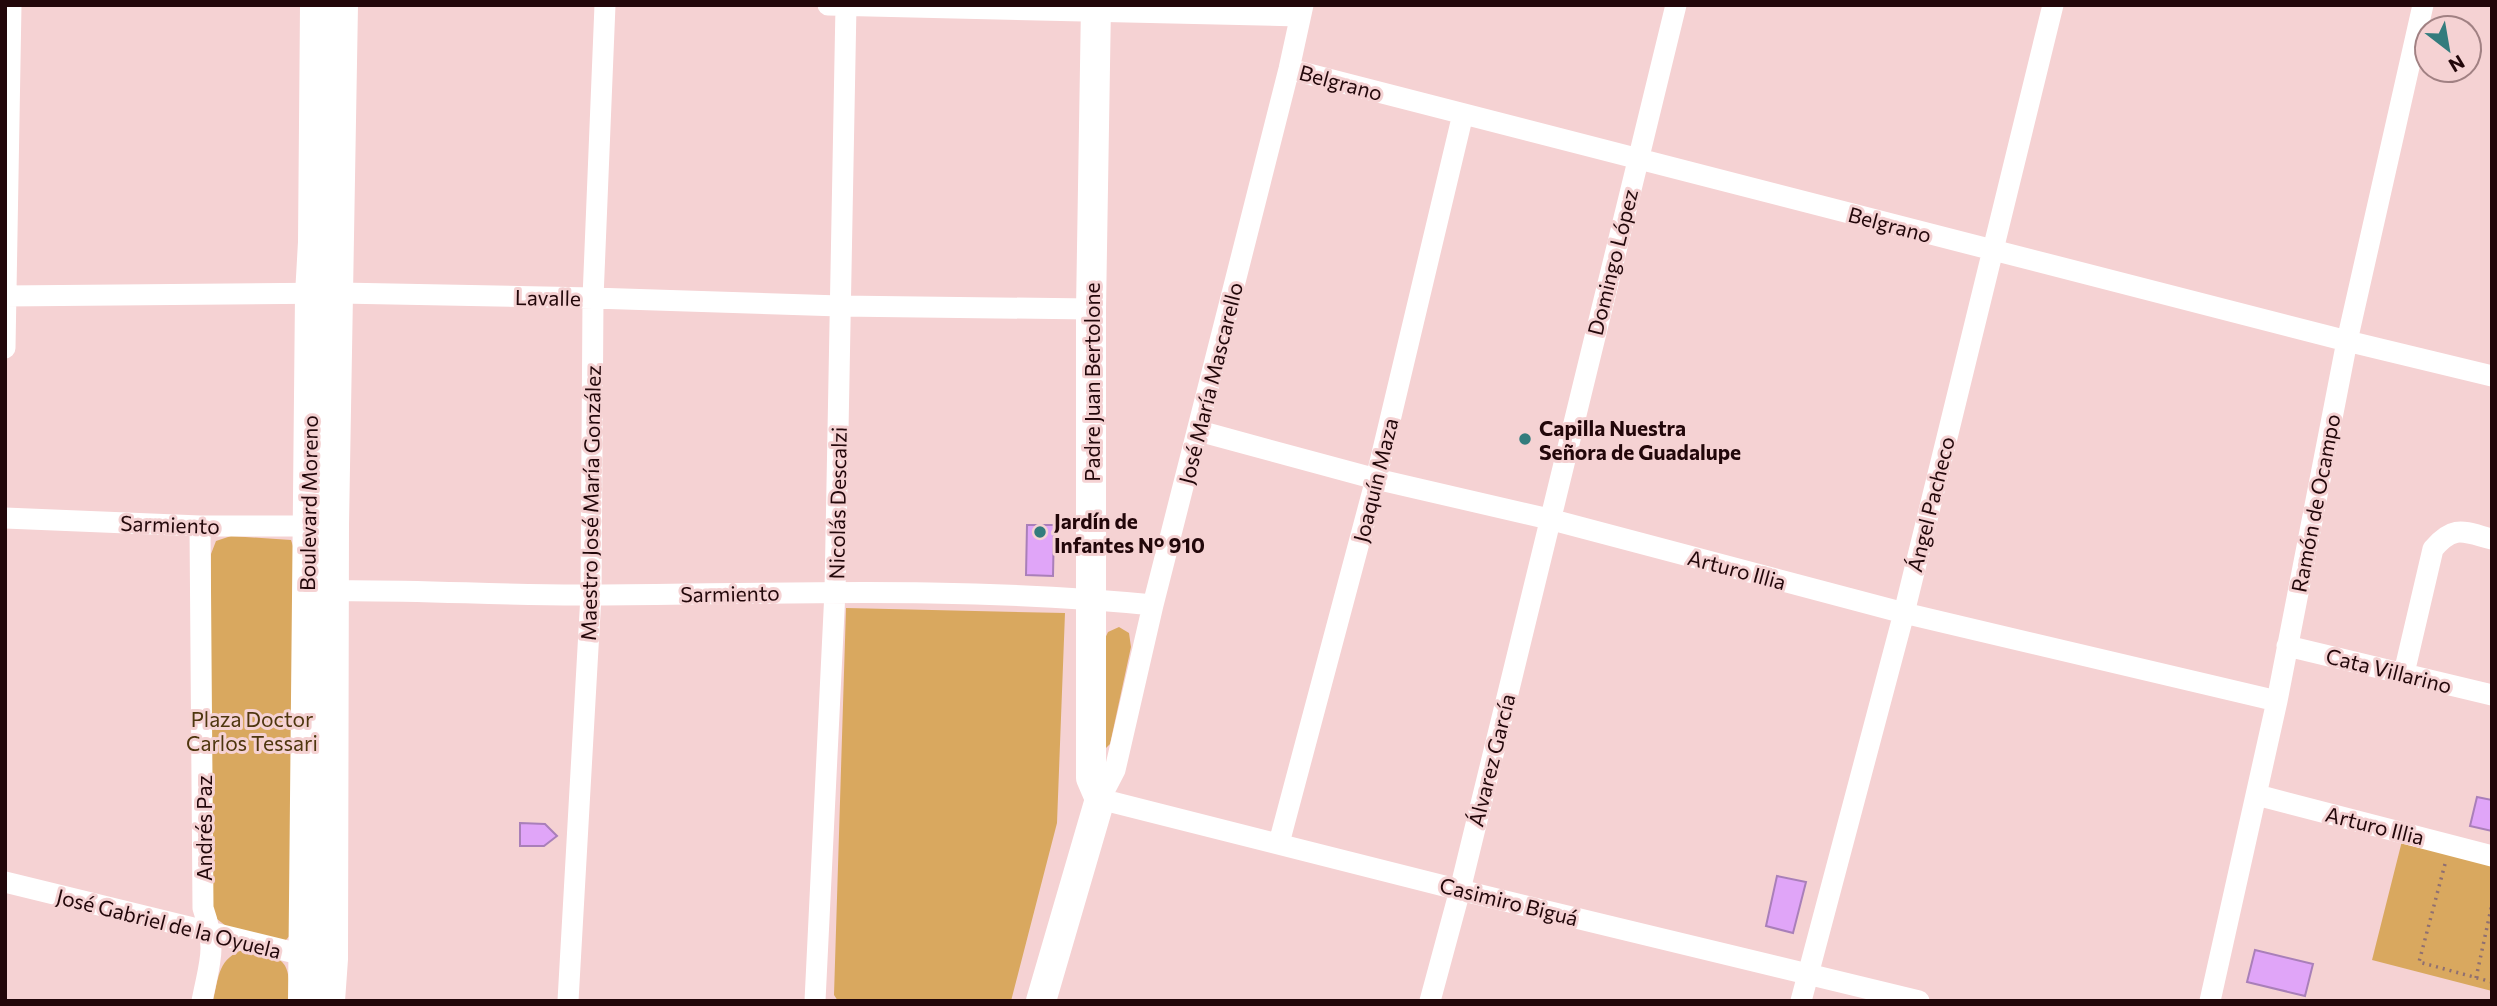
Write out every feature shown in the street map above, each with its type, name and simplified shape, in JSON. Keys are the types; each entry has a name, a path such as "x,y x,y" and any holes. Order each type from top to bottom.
{"main road":[{"name":"Boulevard Moreno","path":"315,5 310,295 322,526"},
{"name":"Boulevard Moreno","path":"330,1001 318,958 321,591 322,526 340,293 343,5"},
{"name":"Padre Juan Bertolone","path":"1096,8 1090,598 1091,778 1100,799"},
{"name":"José María Mascarello","path":"1041,1001 1100,799"},
{"name":"Boulevard Moreno","path":"303,1001 318,958"}],"street":[{"path":"5,348 11,5"},
{"name":"Maestro José María González","path":"568,1001 591,595 593,298 606,5"},
{"path":"828,5 1302,11"},
{"name":"Nicolás Descalzi","path":"815,1001 835,591 846,5"},
{"name":"Domingo López","path":"1549,519 1676,5"},
{"name":"Ángel Pacheco","path":"1801,1001 1904,613 2053,5"},
{"name":"Ramón de Ocampo","path":"2210,1001 2258,795 2347,341 2423,5"},
{"name":"José María Mascarello","path":"1100,799 1115,770 1153,605 1199,431 1302,11"},
{"name":"Belgrano","path":"1289,69 2492,376"},
{"name":"Joaquín Maza","path":"1279,843 1376,479 1462,114"},
{"name":"Lavalle","path":"6,296 340,293 840,306 1091,309"},
{"name":"Arturo Illia","path":"1199,431 1376,479 1549,519 1904,613 2277,701"},
{"name":"Sarmiento","path":"5,518 200,526 322,526"},
{"name":"Álvarez García","path":"1430,1001 1460,890 1549,519"},
{"name":"Andrés Paz","path":"200,526 203,908 212,933 213,948 202,1001"},
{"path":"2403,673 2432,549 2444,535 2460,531 2492,539"},
{"name":"Sarmiento","path":"321,591 591,595 835,591 1090,598 1153,605"},
{"name":"Cata Villarino","path":"2287,646 2492,695"},
{"name":"Arturo Illia","path":"2258,795 2492,856"},
{"name":"Casimiro Biguá","path":"1100,799 1460,890 1919,1001"},
{"name":"José Gabriel de la Oyuela","path":"5,883 318,958"}],"path":[{"path":"2450,845 2419,962 2492,982"},
{"path":"2476,978 2492,904"}],"green space":[{"name":"Plaza Doctor Carlos Tessari","path":"231,536 291,540 295,552 292,933 285,941 226,926 217,919 211,906 211,554 216,541"},
{"path":"846,608 1065,613 1057,823 1011,1001 838,1001 834,995"},
{"path":"1119,627 1129,633 1131,647 1110,744 1106,748 1102,645 1108,632"},
{"path":"2402,841 2492,863 2492,991 2372,960"},
{"path":"245,949 282,962 288,975 291,1001 213,1001 221,969 229,957"}],"building":[{"name":"Jardín de Infantes N° 910","path":"1027,525 1054,525 1053,576 1026,575"},
{"path":"2477,797 2492,800 2492,831 2470,826"},
{"path":"520,823 545,824 557,836 544,846 520,846"},
{"path":"1777,876 1806,882 1793,933 1766,926"},
{"path":"2255,950 2313,964 2305,996 2247,982"}],"place":[{"name":"Capilla Nuestra Señora de Guadalupe","path":"1525,439"},
{"name":"Jardín de Infantes N° 910","path":"1040,532"}]}
